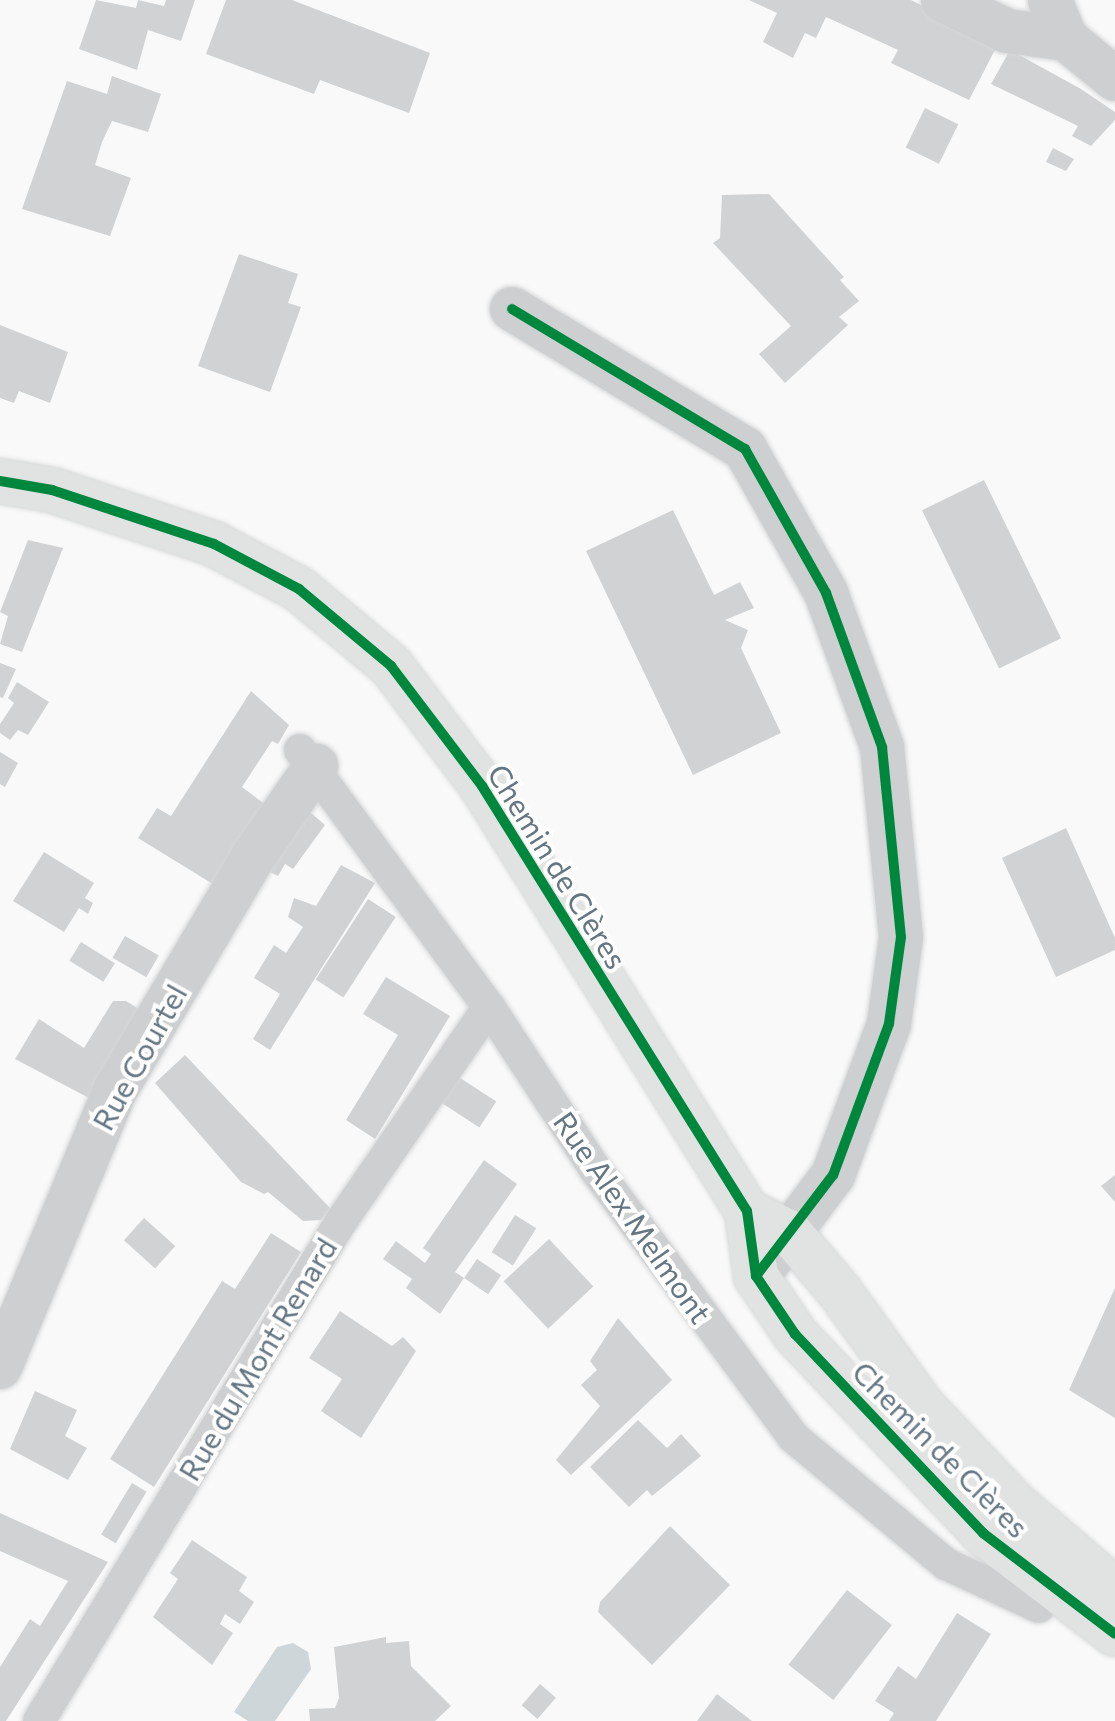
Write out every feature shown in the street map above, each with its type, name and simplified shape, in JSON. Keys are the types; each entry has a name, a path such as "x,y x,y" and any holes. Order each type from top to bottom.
{"street":[{"path":"943,0 1007,31 1058,20 1115,79"},
{"path":"512,309 745,449 826,593 882,747 901,937 889,1024 833,1175 756,1276"},
{"name":"Chemin de Clères","path":"0,481 52,490 214,544 299,589 391,666 482,786 747,1211 756,1276 795,1334 983,1533 1115,1634"},
{"name":"Rue Courtel","path":"0,1367 116,1089 308,758"},
{"name":"Chemin de Clères","path":"747,1211 790,1233 840,1292 922,1406 1015,1504 1115,1590"}],"lane":[{"name":"Rue Alex Melmont","path":"308,758 489,1007 595,1169 793,1437 946,1564 1039,1607"},
{"name":"Rue du Mont Renard","path":"39,1721 340,1223 489,1007"}],"shaded area":[{"path":"293,1643 308,1652 311,1669 275,1721 248,1721 234,1712 277,1647"}],"building":[{"path":"96,0 136,8 138,0 164,6 166,0 195,0 181,41 148,30 137,70 79,49"},
{"path":"226,0 292,0 430,53 409,113 320,80 314,94 206,54"},
{"path":"749,0 911,0 998,44 969,100 891,63 898,50 826,17 816,38 805,33 793,58 763,42 777,13"},
{"path":"1010,50 1081,89 1115,112 1115,120 1091,146 1072,136 1078,126 991,84"},
{"path":"112,76 161,94 148,132 112,121 102,142 95,165 131,178 110,236 22,209 67,81 107,94"},
{"path":"925,108 958,124 939,164 906,148"},
{"path":"1053,148 1074,159 1066,171 1046,162"},
{"path":"769,194 844,277 840,280 859,301 839,317 848,325 785,383 759,354 791,326 713,243 720,238 722,195"},
{"path":"239,254 298,274 288,303 301,307 270,392 198,366"},
{"path":"0,325 68,352 50,403 19,391 14,403 0,398"},
{"path":"984,480 1061,638 999,668 922,510"},
{"path":"673,510 714,595 740,582 754,608 725,620 748,630 741,648 781,733 693,775 586,551"},
{"path":"28,540 63,548 22,652 0,644 8,616 0,612"},
{"path":"0,663 16,669 3,698 0,697"},
{"path":"17,682 49,702 28,735 18,730 10,740 0,733 0,724 14,703 8,698"},
{"path":"251,691 289,725 278,744 272,741 242,787 266,805 216,886 138,838 157,808 171,816"},
{"path":"0,752 18,763 5,787 0,784"},
{"path":"303,806 325,825 293,869 285,864 278,876 260,867"},
{"path":"1066,828 1115,938 1115,950 1056,977 1002,858"},
{"path":"44,852 94,883 85,898 93,903 88,914 79,908 64,932 13,901"},
{"path":"341,865 375,883 270,1050 253,1039 280,994 254,978 274,945 286,953 303,927 288,917 294,898 316,906"},
{"path":"368,899 396,917 343,997 316,980"},
{"path":"125,936 159,956 146,977 112,958"},
{"path":"81,942 115,963 103,982 69,961"},
{"path":"386,977 450,1016 375,1139 346,1120 398,1035 363,1014"},
{"path":"113,1001 126,1001 142,1011 91,1099 15,1059 39,1019 84,1048"},
{"path":"185,1055 330,1208 321,1220 303,1221 268,1192 264,1194 241,1182 155,1083"},
{"path":"451,1072 496,1101 479,1127 434,1098"},
{"path":"484,1160 517,1184 455,1272 464,1278 440,1314 406,1288 412,1279 383,1259 396,1241 425,1263 431,1254 423,1248"},
{"path":"1115,1175 1115,1202 1101,1186"},
{"path":"515,1215 536,1228 513,1266 492,1252"},
{"path":"144,1218 175,1246 155,1268 124,1240"},
{"path":"271,1233 301,1252 154,1487 110,1459 222,1281 235,1289"},
{"path":"549,1239 593,1287 548,1329 504,1281"},
{"path":"477,1259 501,1275 488,1294 464,1278"},
{"path":"1115,1288 1115,1418 1069,1390"},
{"path":"340,1311 392,1346 403,1337 416,1351 361,1438 321,1411 342,1379 309,1358"},
{"path":"618,1318 672,1380 571,1475 556,1460 600,1406 581,1385 597,1370 590,1361"},
{"path":"35,1391 77,1410 65,1436 87,1448 68,1480 10,1449"},
{"path":"638,1420 667,1448 681,1434 701,1456 652,1496 647,1490 629,1507 590,1467"},
{"path":"132,1483 147,1492 116,1543 101,1534"},
{"path":"0,1513 108,1562 6,1721 0,1721 0,1667 30,1619 40,1626 68,1581 0,1551"},
{"path":"670,1526 730,1585 652,1665 598,1612 600,1602"},
{"path":"192,1540 247,1577 239,1591 254,1602 240,1624 225,1614 220,1624 233,1633 212,1665 153,1617 178,1579 170,1573"},
{"path":"847,1590 892,1625 833,1700 789,1665"},
{"path":"957,1613 991,1634 936,1721 889,1721 894,1713 875,1701 898,1666 916,1679"},
{"path":"386,1637 386,1643 409,1641 411,1666 451,1706 435,1721 310,1721 309,1709 335,1708 339,1698 334,1647"},
{"path":"540,1684 556,1698 537,1719 522,1705"},
{"path":"717,1694 752,1721 697,1721"}],"cycle path":[{"path":"512,309 745,449 826,593 882,747 901,937 889,1024 833,1175 756,1276"},
{"path":"0,481 52,490 214,544 299,589 391,666 482,786 747,1211 756,1276 795,1334 983,1533 1115,1634"}]}
